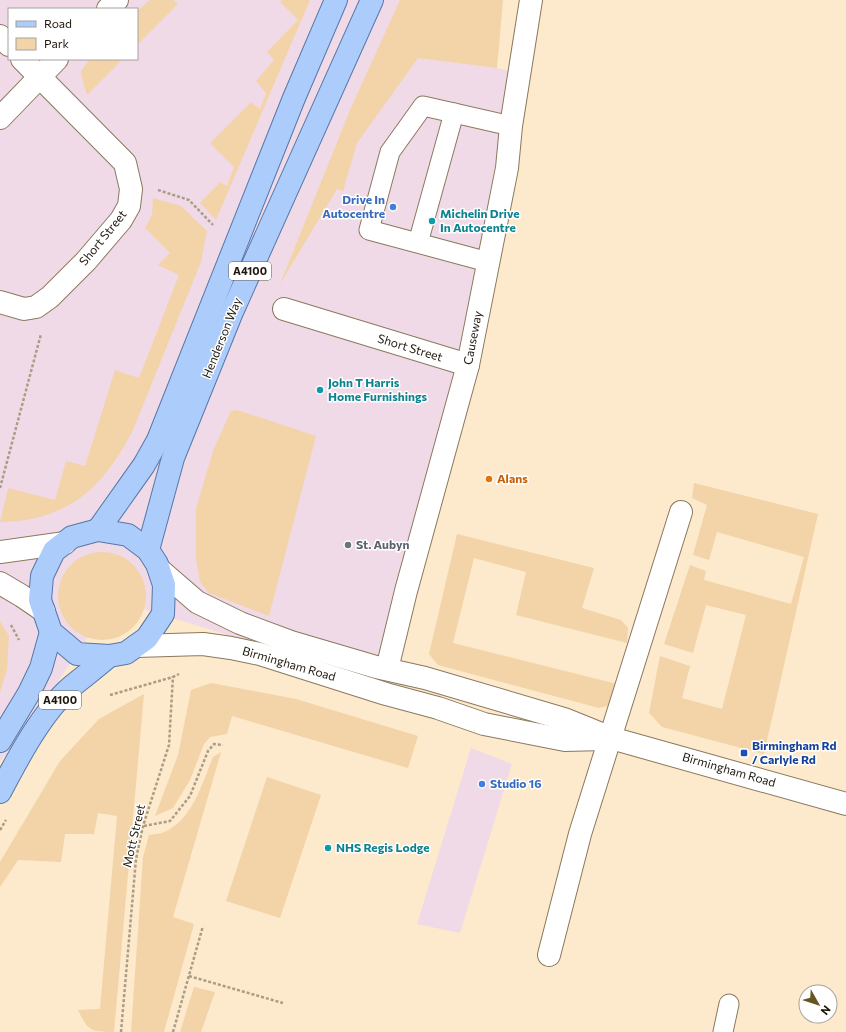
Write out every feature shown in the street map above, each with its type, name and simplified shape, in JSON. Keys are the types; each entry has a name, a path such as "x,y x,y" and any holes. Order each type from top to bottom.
{"main road":[{"name":"Henderson Way","path":"98,530 144,465 158,440 294,98 336,0"},
{"name":"Henderson Way","path":"148,550 173,458 232,312 372,0"},
{"path":"98,530 128,535 148,550 160,570 164,585 163,614 147,638 126,653 110,656 77,654 47,622 40,600 42,576 54,551 65,543 72,538 98,530"},
{"name":"A4100","path":"0,741 29,694 41,668 47,622"},
{"name":"A4100","path":"0,792 21,753 45,717 70,688 110,656"},
{"name":"A4100","path":"0,776 21,753"}],"street":[{"path":"109,8 117,0"},
{"name":"Causeway","path":"387,670 406,591 468,365 507,168 511,126 531,0"},
{"path":"0,36 8,44"},
{"name":"Short Street","path":"23,60 126,163 131,189 129,206 121,220 86,261 50,297 36,307"},
{"path":"0,118 56,60"},
{"path":"0,302 24,309 36,307"},
{"name":"Short Street","path":"284,309 468,365"},
{"path":"549,955 580,834 681,512"},
{"path":"0,552 65,543"},
{"name":"Birmingham Road","path":"160,570 197,602 240,623 291,642 387,670 425,678 564,719 611,738 846,804"},
{"path":"0,583 22,596 47,622"},
{"name":"Birmingham Road","path":"136,646 203,644 231,648 260,654 386,694 438,708 484,724 564,740 611,738"},
{"name":"Birmingham Road","path":"387,670 391,682 421,694 438,708"}],"lane":[{"path":"488,262 369,230 390,152 423,106 511,126"},
{"path":"418,243 454,113"},
{"path":"723,1032 729,1004"}],"path":[{"path":"129,181 189,200 213,224 214,230"},
{"path":"0,488 42,331 36,307"},
{"name":"Mott Street","path":"121,1032 136,859 143,826 169,745 175,646"},
{"path":"105,698 111,694 173,677"},
{"path":"143,826 170,821 190,796 208,751 214,744 223,744"},
{"path":"0,830 8,818"},
{"path":"173,1032 203,926"},
{"path":"189,976 283,1003"}],"shaded area":[{"path":"0,0 476,0 497,68 519,73 511,126 383,682 113,600 7,754 0,761"},
{"path":"471,748 512,764 460,933 417,924"}],"green space":[{"path":"150,0 173,0 178,4 138,44 138,10"},
{"path":"282,0 310,0 216,220 200,203 220,182 227,186 234,167 210,143 251,102 260,109 266,93 256,81 274,60 267,52 298,20 280,2"},
{"path":"400,0 503,0 497,68 418,58 357,143 343,191 337,189 280,284 350,110"},
{"path":"89,60 122,60 87,95 81,71"},
{"path":"153,198 181,206 207,231 201,262 133,430 109,469 96,484 81,497 64,508 45,515 24,520 0,522 8,488 55,500 66,461 85,466 115,370 139,378 179,275 158,265 170,253 145,228 152,215"},
{"path":"237,410 316,436 269,616 209,593 200,582 196,559 196,508 214,448 231,411"},
{"path":"694,483 818,514 764,754 662,727 649,713 660,656 690,666 682,698 722,709 746,615 706,605 693,653 664,644 690,565 706,571 704,580 791,604 804,557 717,532 709,560 693,555 707,505 692,498"},
{"path":"457,534 594,568 582,608 621,620 628,628 627,643 516,615 526,572 474,558 453,643 617,684 611,705 599,708 438,665 429,654"},
{"path":"93,552 111,552 127,559 139,571 146,587 146,605 139,621 127,633 111,640 93,640 77,633 65,621 58,605 58,587 65,571 77,559"},
{"path":"0,621 9,636 7,670 0,692"},
{"path":"211,683 296,699 418,736 408,768 232,716 227,734 210,737 204,744 190,780 173,808 155,816 178,755 191,690"},
{"path":"144,694 114,1032 100,1032 91,1029 88,1026 78,1010 100,1009 117,816 98,813 94,834 65,834 61,862 18,860 0,887 0,862 60,761 99,719"},
{"path":"221,752 173,917 194,924 164,1032 131,1032 143,857 149,835 168,830 178,823 185,815 197,797 213,757"},
{"path":"267,777 321,795 280,918 226,901"},
{"path":"194,987 215,992 201,1032 180,1032"}],"place":[{"name":"Drive In Autocentre","path":"393,207"},
{"name":"Michelin Drive In Autocentre","path":"432,221"},
{"name":"John T Harris Home Furnishings","path":"320,390"},
{"name":"Alans","path":"489,479"},
{"name":"St. Aubyn","path":"348,545"},
{"name":"Birmingham Rd / Carlyle Rd","path":"744,753"},
{"name":"Studio 16","path":"482,784"},
{"name":"NHS Regis Lodge","path":"328,848"}]}
